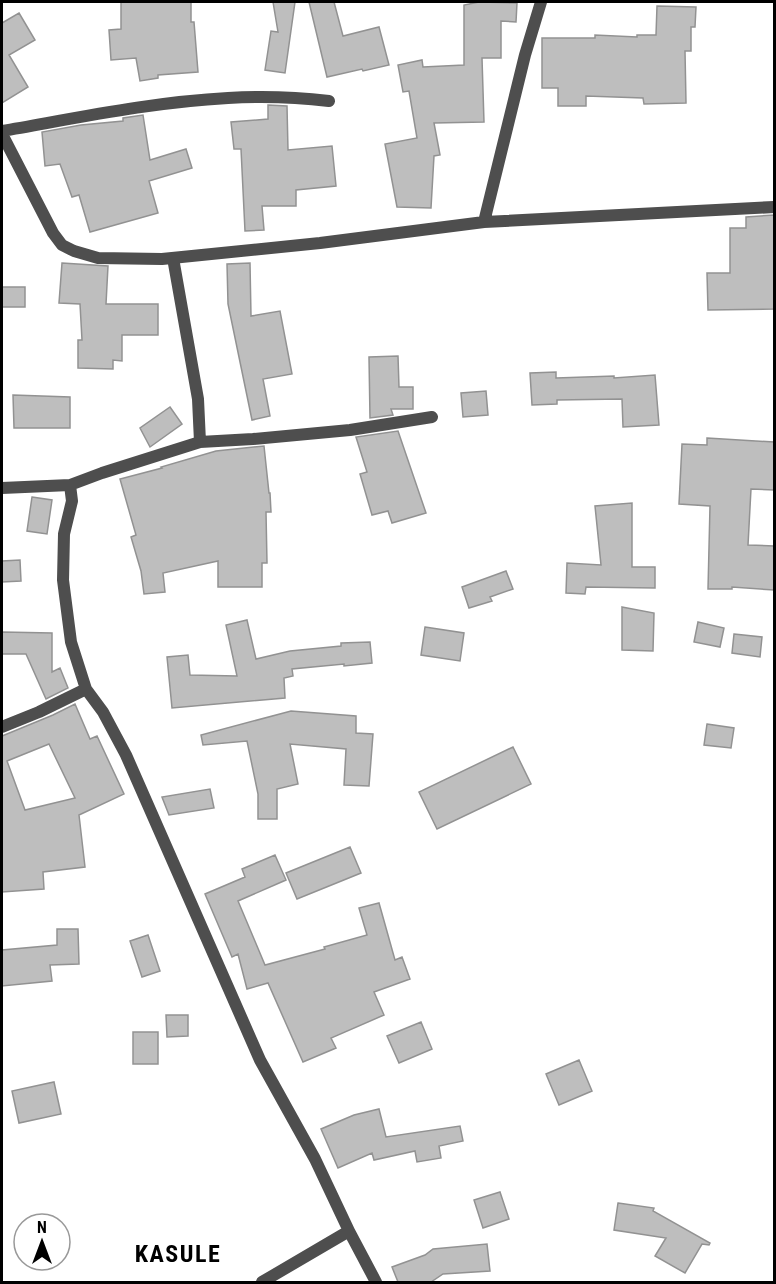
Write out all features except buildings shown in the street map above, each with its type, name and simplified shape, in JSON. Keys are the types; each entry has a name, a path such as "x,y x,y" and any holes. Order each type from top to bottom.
{"street":[{"path":"484,222 525,55 541,2"},
{"path":"329,101 293,97 217,99 147,105 2,133 53,233 62,244 74,251 98,258 173,258 320,243 484,222 774,207"},
{"path":"173,258 198,399 200,442"},
{"path":"2,488 70,485 200,442 253,440 350,430 432,417"},
{"path":"70,485 72,501 64,534 63,580 71,642 86,689 103,712 126,755 260,1060 315,1159 376,1282"},
{"path":"2,727 86,689"},
{"path":"262,1282 349,1231"}],"district":[{"name":"KASULE","path":"178,1254"}]}
